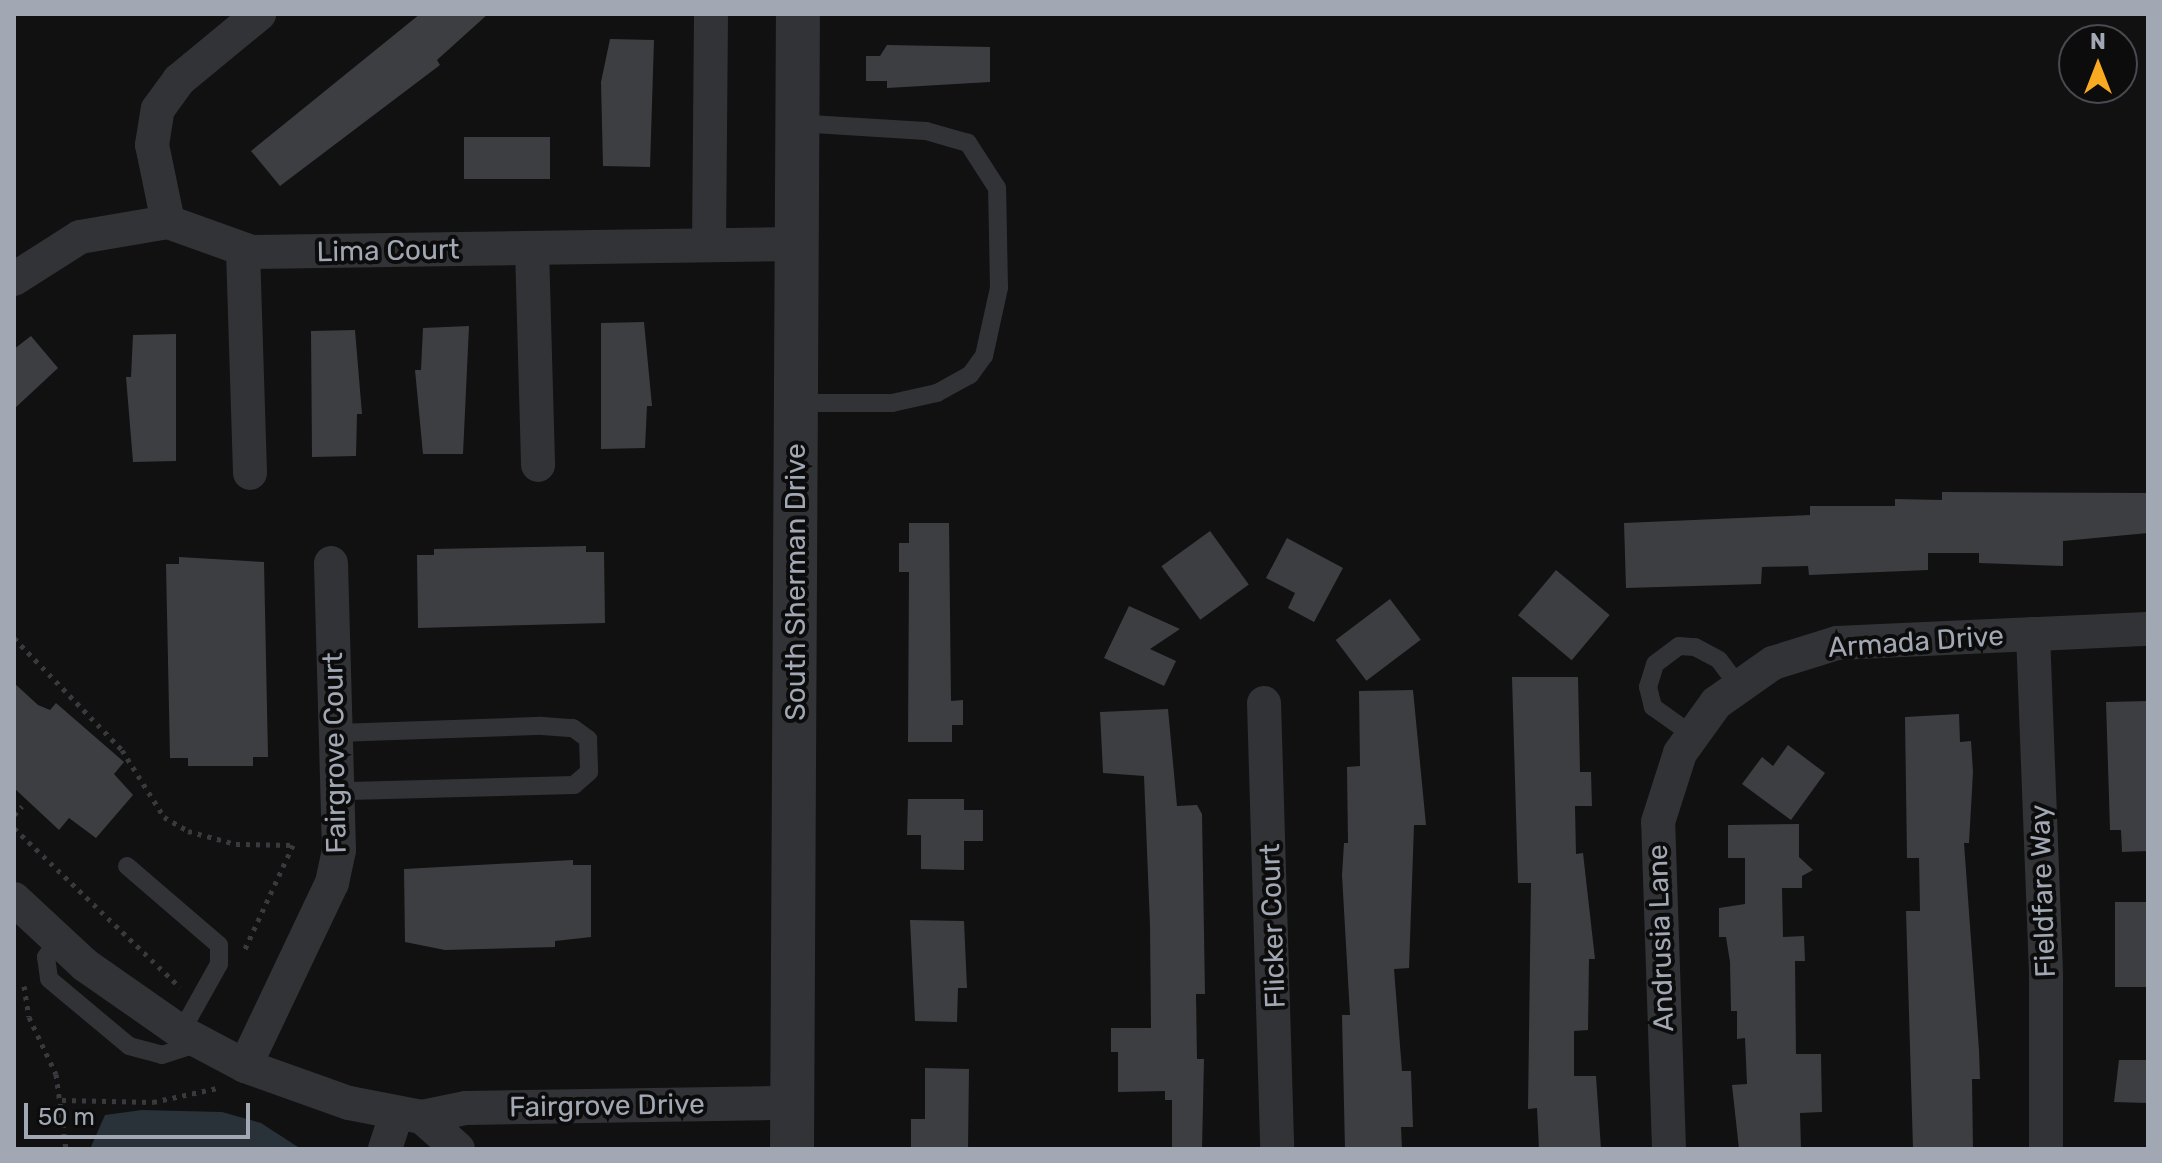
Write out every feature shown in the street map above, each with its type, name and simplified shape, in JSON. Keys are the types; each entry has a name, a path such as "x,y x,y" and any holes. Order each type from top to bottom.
{"street":[{"path":"14,279 80,237 168,222 152,145 158,109 179,80 259,14"},
{"path":"709,245 711,14"},
{"name":"South Sherman Drive","path":"792,1149 798,14"},
{"name":"Lima Court","path":"168,222 243,250 796,244"},
{"path":"532,248 538,465"},
{"path":"243,250 250,473"},
{"name":"Fairgrove Court","path":"234,1072 332,883 339,850 331,563"},
{"name":"Armada Drive","path":"1738,685 1787,656 1837,643 2148,629"},
{"name":"Fieldfare Way","path":"2033,634 2046,975 2046,1149"},
{"name":"Andrusia Lane","path":"1669,1149 1657,843 1666,786 1691,734 1738,685"},
{"name":"Flicker Court","path":"1264,703 1277,1149"},
{"name":"Fairgrove Drive","path":"14,899 58,940 192,1027 234,1072 349,1103 410,1115 466,1108 793,1103"},
{"path":"385,1149 410,1115"},
{"name":"Fairgrove Drive","path":"410,1115 458,1149"}],"lane":[{"path":"796,403 892,403 937,393 970,375 984,356 999,288 997,188 968,143 926,131 797,123"},
{"path":"1691,734 1657,714 1648,696 1651,671 1664,655 1679,646 1707,651 1738,685"},
{"path":"337,733 542,726 573,728 588,739 589,772 574,785 339,791"},
{"path":"58,940 45,972 129,1046 162,1055 192,1027 219,964 219,945 127,866"}],"path":[{"path":"14,638 122,750 164,817 188,831 236,844 293,845 241,957"},
{"path":"14,815 22,806"},
{"path":"14,828 165,966 192,1027"},
{"path":"45,972 22,976 29,1017 62,1100 66,1149"},
{"path":"62,1100 192,1097 214,1093 234,1072"}],"shaded area":[{"path":"142,1110 222,1112 261,1123 301,1149 90,1149 105,1115"}],"building":[{"path":"420,14 488,14 437,60 440,65 280,186 251,151"},
{"path":"610,39 654,40 650,167 603,166 601,82"},
{"path":"887,45 990,47 990,82 887,88 887,81 866,81 866,56 880,56"},
{"path":"464,137 550,137 550,179 464,179"},
{"path":"644,322 652,406 647,406 645,448 601,449 601,323"},
{"path":"469,326 463,454 423,454 415,370 421,370 423,328"},
{"path":"355,330 362,414 357,414 356,456 312,457 311,331"},
{"path":"176,334 176,461 133,462 126,377 131,377 133,335"},
{"path":"31,336 58,368 14,409 14,349"},
{"path":"1942,492 2148,493 2148,533 2063,541 2063,566 1979,563 1979,553 1928,553 1928,570 1809,575 1808,566 1762,567 1761,584 1626,588 1624,523 1810,515 1810,506 1895,506 1895,499 1942,500"},
{"path":"909,523 949,523 951,701 963,700 963,725 952,725 952,742 908,742 909,572 899,572 899,543 909,543"},
{"path":"1210,531 1249,584 1200,620 1161,566"},
{"path":"1287,538 1343,568 1314,622 1288,608 1295,593 1266,578"},
{"path":"586,546 586,552 604,552 605,623 418,628 417,555 434,555 434,549"},
{"path":"179,557 264,562 268,757 253,757 253,766 188,766 188,758 170,758 166,564 179,564"},
{"path":"1556,570 1610,615 1572,660 1518,615"},
{"path":"1390,599 1421,640 1366,681 1336,640"},
{"path":"1129,606 1180,629 1150,649 1176,661 1164,686 1104,658"},
{"path":"1512,677 1578,677 1580,772 1591,772 1592,806 1575,806 1576,854 1583,853 1595,959 1589,959 1588,1030 1574,1031 1574,1076 1596,1076 1601,1149 1539,1149 1537,1108 1528,1109 1531,883 1518,883"},
{"path":"14,683 38,705 50,710 56,703 124,762 114,774 133,795 96,838 69,818 59,830 14,788"},
{"path":"1413,690 1426,825 1414,825 1409,968 1394,969 1402,1071 1411,1071 1413,1127 1401,1127 1402,1149 1345,1149 1342,1015 1350,1015 1342,875 1344,843 1348,843 1347,767 1360,766 1359,691"},
{"path":"2148,701 2148,851 2122,852 2121,830 2110,830 2106,702"},
{"path":"1168,709 1177,806 1197,805 1202,814 1205,994 1196,994 1197,1059 1204,1059 1202,1149 1172,1149 1172,1100 1165,1100 1165,1091 1118,1092 1118,1052 1111,1052 1111,1028 1151,1028 1150,925 1144,776 1103,773 1100,712"},
{"path":"1959,714 1960,742 1971,741 1973,772 1969,843 1964,843 1980,1079 1972,1079 1973,1149 1913,1149 1906,911 1920,911 1919,858 1907,858 1905,717"},
{"path":"1788,745 1825,773 1791,820 1742,784 1762,757 1773,766"},
{"path":"908,799 964,799 964,810 983,810 983,841 964,841 964,870 921,869 921,835 907,835"},
{"path":"1799,824 1799,857 1813,870 1802,876 1802,888 1782,888 1783,937 1804,936 1805,961 1795,961 1796,1054 1821,1054 1822,1112 1800,1113 1801,1149 1739,1149 1732,1085 1747,1084 1745,1038 1737,1039 1737,1011 1731,1011 1730,962 1726,937 1719,937 1719,908 1745,904 1745,858 1728,858 1728,825"},
{"path":"573,860 573,865 591,865 591,937 555,941 555,947 445,950 405,942 404,869"},
{"path":"2115,902 2148,902 2148,987 2115,987"},
{"path":"910,920 964,921 967,988 958,988 957,1022 915,1021"},
{"path":"2119,1060 2148,1060 2148,1103 2114,1102"},
{"path":"925,1068 969,1069 968,1149 911,1149 911,1119 925,1119"}]}
